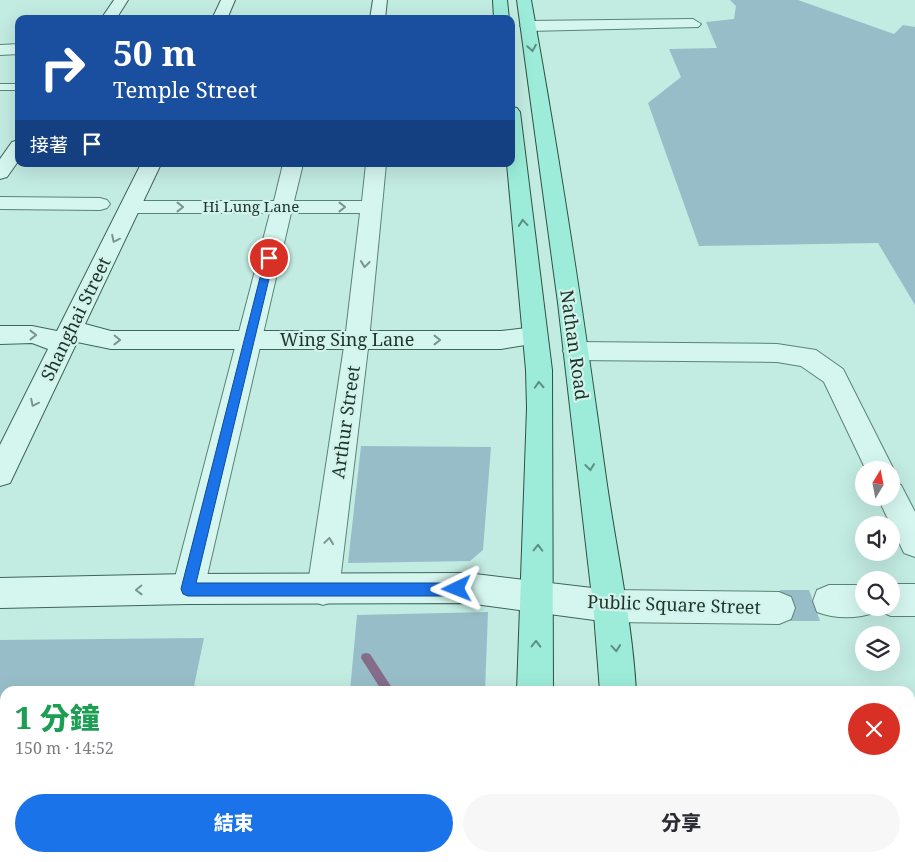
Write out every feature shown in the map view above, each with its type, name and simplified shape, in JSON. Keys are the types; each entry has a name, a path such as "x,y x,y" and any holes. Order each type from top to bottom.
{"main road":[{"path":"500,0 502,15"},
{"name":"Nathan Road","path":"524,0 576,351 616,648 618,686"},
{"name":"Nathan Road","path":"515,149 535,336 540,408 535,686"}],"street":[{"path":"111,15 120,0"},
{"path":"221,15 228,0"},
{"path":"378,15 380,0"},
{"path":"528,26 693,24"},
{"path":"0,50 15,50"},
{"path":"0,173 15,152"},
{"name":"Shanghai Street","path":"0,474 150,167"},
{"path":"188,589 292,167"},
{"name":"Arthur Street","path":"323,590 357,340 376,167"},
{"path":"0,203 100,204"},
{"name":"Hi Lung Lane","path":"131,207 372,207"},
{"name":"Wing Sing Lane","path":"0,335 45,335 55,339 83,334 111,340 501,340 535,336"},
{"path":"576,351 777,353 807,357 834,376 876,461"},
{"path":"897,506 915,543"},
{"name":"Public Square Street","path":"0,593 188,589 467,588 609,606 779,608"},
{"path":"900,600 915,600"},
{"path":"829,601 855,601"}],"lane":[{"path":"0,87 15,87"}],"shaded area":[{"path":"730,0 798,0 894,34 903,25 915,27 915,305 878,243 699,246 648,103 681,77 669,49 717,48 706,22 734,19 736,6"},
{"path":"361,446 491,447 483,550 470,561 348,563"},
{"path":"780,590 809,590 820,621 790,621"},
{"path":"488,612 485,686 350,686 357,615"},
{"path":"204,638 194,686 0,686 0,640"}],"waterway":[{"path":"366,658 385,686"}],"route":[{"path":"269,258 188,589 457,589"}]}
